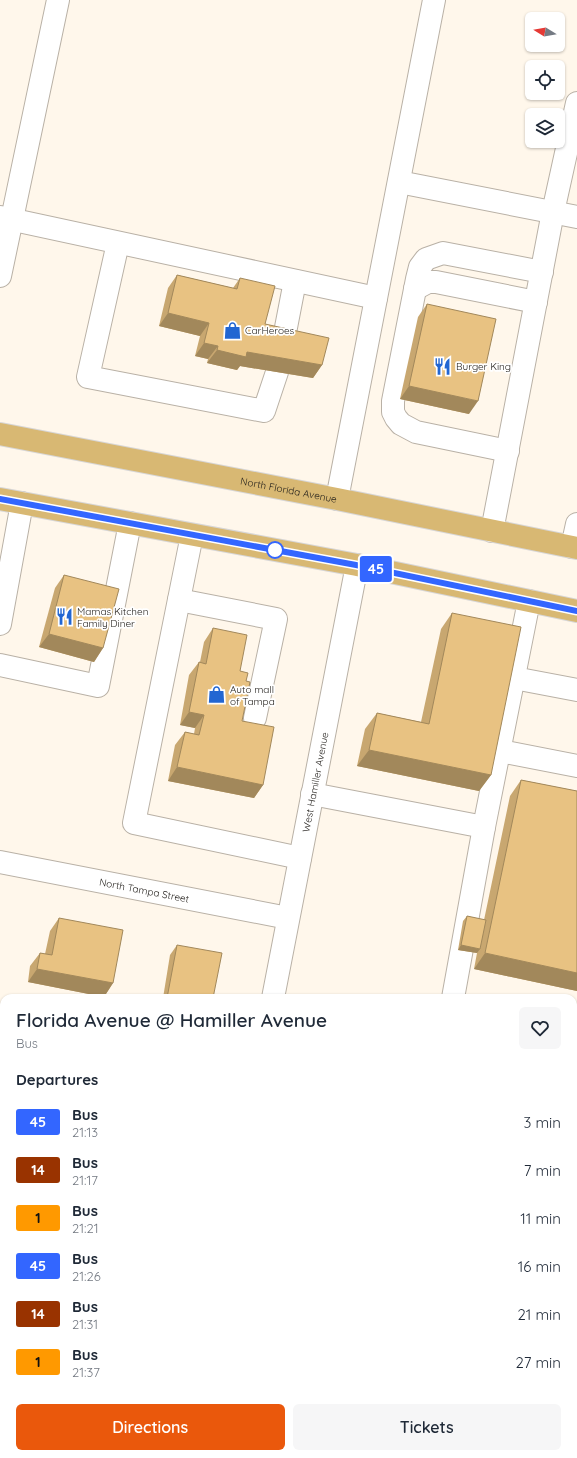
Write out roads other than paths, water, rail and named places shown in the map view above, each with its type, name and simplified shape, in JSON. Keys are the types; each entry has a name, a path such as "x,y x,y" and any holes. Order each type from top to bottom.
{"main road":[{"name":"North Florida Avenue","path":"0,434 337,499 575,548"},
{"path":"0,499 356,565 577,611"}],"street":[{"path":"0,276 6,218 58,0"},
{"path":"337,499 434,0"},
{"path":"492,531 553,212 577,103"},
{"path":"399,182 577,217"},
{"path":"6,218 376,298"},
{"path":"118,243 88,377 264,411 277,372"},
{"path":"508,451 416,432 401,424 396,418 393,412 393,401 420,267 426,258 443,253 542,272"},
{"path":"283,343 295,281"},
{"path":"415,289 421,284 436,282 536,302"},
{"path":"0,624 22,503"},
{"path":"0,665 98,686 130,523"},
{"path":"575,548 577,524"},
{"path":"192,535 134,823 300,858"},
{"name":"West Hamiller Avenue","path":"274,994 356,565"},
{"path":"179,600 276,619 255,718"},
{"path":"454,994 484,827 529,601"},
{"path":"514,678 577,690"},
{"path":"500,751 577,766"},
{"path":"312,794 484,827"},
{"name":"North Tampa Street","path":"0,862 288,918"}],"place":[{"name":"CarHeroes","path":"232,330"},
{"name":"Burger King","path":"443,366"},
{"name":"Mamas Kitchen Family Diner","path":"64,617"},
{"name":"Auto mall of Tampa","path":"217,695"}]}
